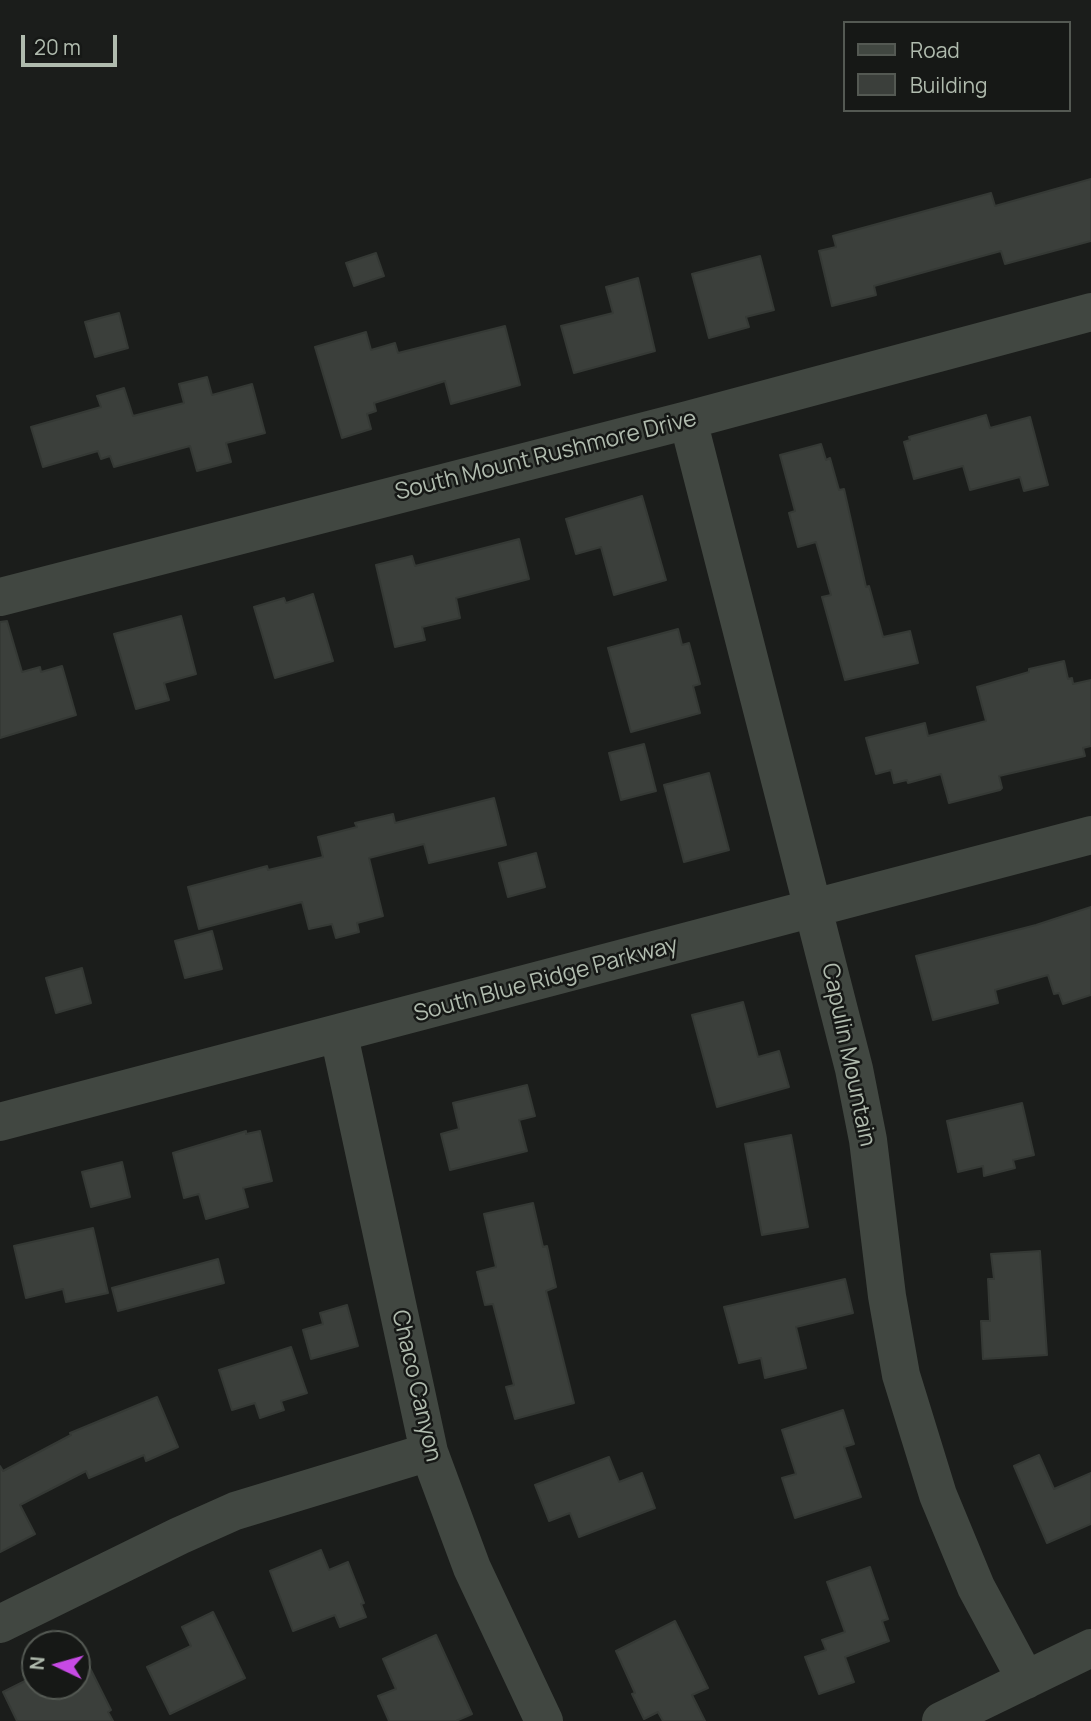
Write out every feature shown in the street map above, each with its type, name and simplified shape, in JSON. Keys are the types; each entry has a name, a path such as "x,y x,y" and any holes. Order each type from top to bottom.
{"street":[{"name":"South Mount Rushmore Drive","path":"0,597 688,420 1091,312"},
{"name":"Capulin Mountain","path":"688,420 854,1069 868,1140 887,1296 901,1375 938,1495 976,1587 1026,1680"},
{"name":"South Blue Ridge Parkway","path":"0,1122 339,1035 1091,835"},
{"name":"Chaco Canyon","path":"339,1035 429,1452 472,1568 544,1721"},
{"path":"0,1624 235,1511 429,1452"},
{"path":"941,1721 1091,1647"}],"building":[{"path":"1091,179 1091,241 1005,264 1001,251 874,286 876,295 832,306 819,251 836,247 833,236 991,193 995,206"},
{"path":"376,253 384,276 354,286 346,263"},
{"path":"760,256 774,310 746,317 749,327 709,338 692,274"},
{"path":"638,278 655,351 574,373 561,326 613,313 606,287"},
{"path":"119,313 128,348 95,357 85,322"},
{"path":"505,326 520,385 451,404 445,381 374,403 376,411 367,414 371,429 342,438 315,347 366,332 371,350 395,343 398,353"},
{"path":"207,377 212,395 252,384 265,433 226,443 231,462 197,471 190,446 114,467 110,456 101,459 98,451 43,467 31,427 101,407 97,396 124,388 133,416 184,403 179,384"},
{"path":"986,415 990,428 1030,417 1048,485 1024,491 1020,477 970,490 963,466 914,479 904,442 910,440 909,437"},
{"path":"821,444 826,460 830,458 839,490 844,489 866,587 869,586 883,637 910,631 918,663 845,680 822,597 831,595 816,542 798,547 789,513 795,511 780,455"},
{"path":"642,496 666,580 614,595 601,547 576,554 566,519"},
{"path":"519,539 529,579 456,598 460,618 422,627 425,640 395,647 376,565 412,556 415,566"},
{"path":"313,594 333,661 275,678 254,607 284,598 286,603"},
{"path":"181,616 196,674 164,683 169,700 136,709 114,634"},
{"path":"7,621 22,672 40,667 41,672 62,666 76,715 0,738 0,622"},
{"path":"678,629 682,645 689,643 700,684 693,686 700,713 631,732 608,648"},
{"path":"1064,661 1068,679 1072,678 1073,684 1091,680 1091,746 1083,748 1085,756 999,776 1002,788 1000,790 949,803 941,774 908,783 907,780 894,783 891,770 876,774 866,738 925,723 928,736 986,721 977,687 1029,672 1029,669"},
{"path":"644,744 656,791 621,800 609,753"},
{"path":"709,773 729,850 684,862 664,785"},
{"path":"494,798 506,845 429,863 424,844 369,858 383,916 357,923 359,932 336,938 332,924 309,929 302,902 199,929 188,887 267,866 268,870 323,857 318,837 357,827 355,823 393,814 395,823"},
{"path":"536,853 545,887 508,897 499,863"},
{"path":"1091,907 1091,995 1063,1004 1059,993 1054,994 1048,975 995,990 998,1003 933,1020 916,956 1036,925"},
{"path":"212,931 222,969 185,978 175,941"},
{"path":"82,968 91,1003 56,1013 46,978"},
{"path":"743,1002 758,1057 779,1051 789,1087 717,1107 692,1015"},
{"path":"527,1085 535,1116 519,1120 527,1151 450,1170 441,1134 459,1129 453,1103"},
{"path":"1022,1103 1034,1155 1013,1160 1015,1168 984,1176 983,1166 958,1172 947,1121"},
{"path":"246,1131 246,1134 260,1131 272,1181 243,1188 248,1207 206,1219 199,1194 184,1198 173,1153"},
{"path":"791,1135 808,1227 762,1235 745,1144"},
{"path":"122,1162 130,1197 91,1207 82,1172"},
{"path":"533,1203 543,1247 547,1246 556,1287 546,1291 574,1403 515,1419 506,1387 514,1385 493,1304 485,1305 477,1272 496,1267 484,1214"},
{"path":"93,1228 108,1293 66,1302 63,1289 26,1298 14,1246"},
{"path":"1040,1251 1047,1355 983,1359 981,1321 990,1321 988,1279 994,1279 991,1254"},
{"path":"218,1259 224,1283 118,1311 112,1288"},
{"path":"845,1279 853,1313 796,1327 806,1368 765,1378 761,1358 739,1363 724,1307"},
{"path":"347,1305 358,1346 311,1359 303,1330 323,1324 320,1313"},
{"path":"291,1347 307,1393 281,1401 284,1410 260,1418 255,1403 232,1410 219,1370"},
{"path":"157,1397 178,1447 146,1461 144,1455 89,1478 86,1471 20,1505 35,1534 0,1552 0,1466 3,1471 71,1435 70,1433"},
{"path":"843,1410 854,1444 844,1447 861,1497 795,1518 782,1478 796,1474 782,1430"},
{"path":"1039,1455 1054,1489 1091,1473 1091,1524 1047,1543 1014,1466"},
{"path":"609,1457 619,1482 642,1473 655,1508 579,1537 570,1513 549,1521 535,1485"},
{"path":"321,1550 329,1570 348,1562 364,1603 361,1604 366,1617 340,1627 335,1615 293,1631 270,1571"},
{"path":"870,1567 888,1619 882,1621 889,1641 845,1657 854,1682 819,1694 805,1657 826,1650 822,1640 845,1632 827,1582"},
{"path":"213,1612 245,1678 170,1714 147,1667 191,1646 182,1627"},
{"path":"675,1621 708,1688 692,1695 705,1721 663,1721 658,1712 644,1719 616,1651"},
{"path":"436,1635 472,1714 456,1721 389,1721 378,1696 396,1689 383,1659"},
{"path":"91,1670 111,1710 108,1712 113,1721 17,1721 3,1692 21,1683 21,1700 91,1700"}]}
